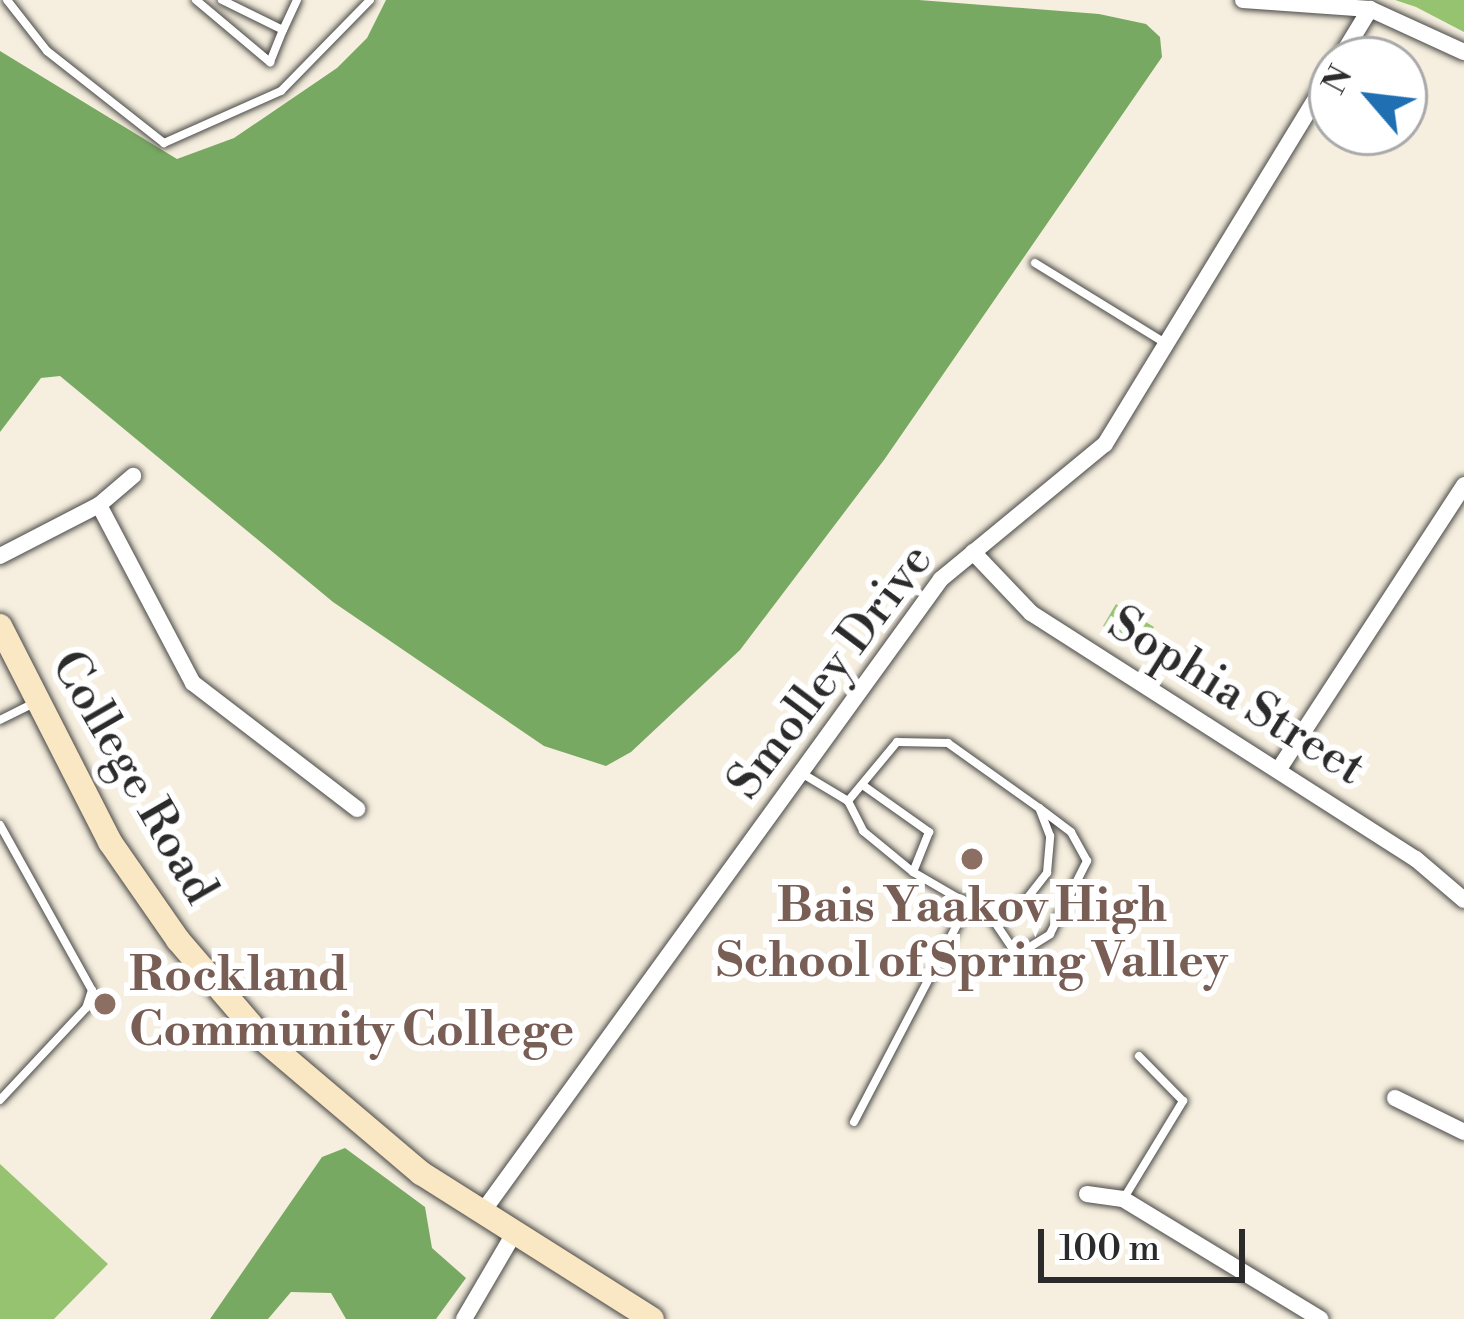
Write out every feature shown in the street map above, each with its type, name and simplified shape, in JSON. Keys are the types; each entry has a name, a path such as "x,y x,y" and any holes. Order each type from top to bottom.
{"street":[{"path":"1243,0 1370,10 1464,52"},
{"path":"1354,36 1370,10"},
{"name":"Smolley Drive","path":"481,1214 905,626 973,552 1071,480 1106,444 1308,111"},
{"path":"0,556 99,505 133,476"},
{"path":"1279,769 1464,485"},
{"path":"99,505 193,683 357,809"},
{"name":"Sophia Street","path":"973,552 1031,613 1416,859 1464,900"},
{"name":"College Road","path":"0,626 130,873 237,1011 351,1121 481,1214 644,1317"},
{"path":"1395,1098 1464,1132"},
{"path":"1087,1194 1123,1199 1320,1319"},
{"path":"464,1319 513,1235"}],"lane":[{"path":"7,0 47,51 164,143 281,91 370,0"},
{"path":"196,0 270,62 298,0"},
{"path":"222,0 283,30"},
{"path":"1035,262 1166,344"},
{"path":"0,721 36,702"},
{"path":"802,773 848,801 863,831 913,872 970,901 992,918 1017,956 1050,934 1087,861 1071,832 929,738 897,742 848,801"},
{"path":"863,785 929,832 913,872"},
{"path":"992,918 1024,901 1047,873 1050,836 1039,808"},
{"path":"0,825 92,989 86,1008 0,1100"},
{"path":"854,1122 970,901"},
{"path":"1123,1199 1184,1101 1139,1056"}],"green space":[{"path":"386,0 919,0 1099,14 1146,24 1160,37 1162,57 884,460 740,650 631,752 606,766 544,746 333,602 60,376 41,378 0,432 0,51 177,159 234,138 337,68 367,38"},
{"path":"1395,0 1464,0 1464,32 1416,7"},
{"path":"1116,604 1154,627 1142,648 1103,626"},
{"path":"345,1148 425,1207 432,1248 466,1278 436,1319 346,1319 331,1293 291,1292 268,1319 210,1319 322,1157"},
{"path":"0,1164 108,1264 54,1319 0,1319"}],"place":[{"name":"Bais Yaakov High School of Spring Valley","path":"972,859"},
{"name":"Rockland Community College","path":"105,1004"}]}
